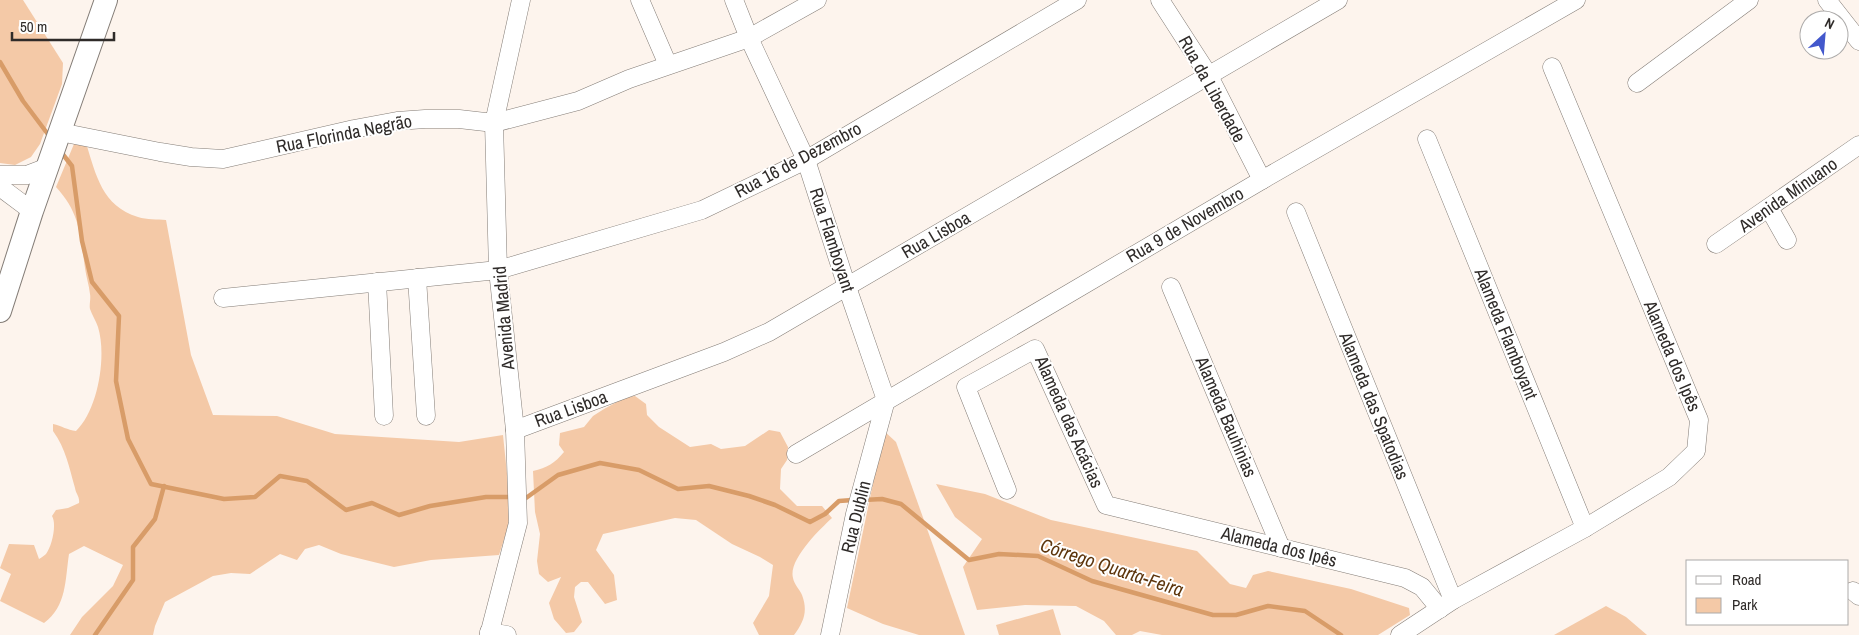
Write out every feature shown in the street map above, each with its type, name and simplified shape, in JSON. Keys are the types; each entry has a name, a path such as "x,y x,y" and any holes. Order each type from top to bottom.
{"main road":[{"path":"0,311 32,211 106,0"}],"street":[{"name":"Avenida Madrid","path":"489,634 514,546 518,523 515,430 498,270 494,123 521,0"},
{"path":"640,0 668,66"},
{"name":"Rua Flamboyant","path":"734,0 749,38 806,160 847,288 886,400"},
{"name":"Rua Florinda Negrão","path":"60,132 160,152 191,157 224,159 354,128 398,121 459,119 494,123 578,101 629,79 749,38 817,0"},
{"name":"Rua 16 de Dezembro","path":"223,298 498,270 702,210 806,160 1076,0"},
{"name":"Rua da Liberdade","path":"1160,0 1208,76 1262,180"},
{"name":"Rua Lisboa","path":"515,430 724,352 769,332 1338,0"},
{"name":"Rua 9 de Novembro","path":"796,454 1262,180 1576,0"},
{"path":"1637,83 1749,0"},
{"path":"1827,0 1859,41"},
{"name":"Alameda dos Ipês","path":"1400,635 1447,604 1585,528 1669,477 1696,451 1699,420 1552,67"},
{"name":"Alameda Flamboyant","path":"1427,139 1585,528"},
{"name":"Avenida Minuano","path":"1716,244 1859,145"},
{"path":"0,175 26,175 48,168"},
{"path":"0,187 32,211"},
{"path":"1769,208 1787,240"},
{"name":"Alameda das Spatodias","path":"1296,212 1447,604"},
{"path":"417,278 426,416"},
{"path":"377,282 384,416"},
{"name":"Alameda Bauhinias","path":"1171,287 1280,548"},
{"name":"Alameda das Acácias","path":"1007,490 966,387 1035,349 1106,505"},
{"name":"Rua Dublin","path":"830,635 855,514 886,400"},
{"name":"Alameda dos Ipês","path":"1106,505 1405,578 1422,586 1447,604"},
{"path":"489,634 508,635"}],"green space":[{"path":"0,0 23,0 63,63 62,84 40,144 31,157 15,165 0,163"},
{"path":"86,143 97,178 108,197 116,205 138,217 166,220 191,355 213,415 277,416 335,434 459,442 503,435 510,503 508,527 499,555 431,560 394,567 341,554 319,545 305,549 297,560 280,554 250,574 231,573 213,576 165,602 153,635 70,635 82,617 113,586 123,565 84,546 69,554 61,601 52,616 44,623 0,601 11,574 0,568 9,544 34,545 39,559 46,554 50,546 54,529 52,516 56,510 68,508 79,503 67,458 53,431 53,424 76,431 84,422 95,397 99,382 101,339 90,309 90,291 78,224 70,206 56,187 74,144"},
{"path":"635,396 646,404 647,415 659,427 690,447 711,444 721,449 745,446 769,430 780,432 788,447 787,460 781,469 780,489 797,506 822,506 832,518 806,545 795,563 793,578 802,595 805,611 803,621 794,635 759,635 753,623 769,596 773,565 732,544 696,520 675,518 603,534 596,550 614,575 617,600 605,604 588,582 581,582 575,587 574,597 582,622 574,632 566,633 554,619 549,603 561,577 548,582 539,574 537,561 540,534 535,512 533,471 550,464 564,452 559,445 560,433 584,427 593,416 604,409 626,397"},
{"path":"884,431 896,442 965,635 919,635 883,624 847,608"},
{"path":"936,484 985,494 1051,520 1197,551 1230,584 1246,588 1253,575 1268,571 1351,589 1409,608 1410,615 1378,635 1162,635 1140,631 1132,635 1116,635 1104,621 1076,606 1025,605 977,610 963,567 982,539 955,517"},
{"path":"1606,606 1626,617 1647,635 1554,635"},
{"path":"1053,609 1061,635 999,635 996,625"}],"waterway":[{"name":"Córrego Quarta-Feira","path":"0,62 23,101 50,137"},
{"name":"Córrego Quarta-Feira","path":"61,152 72,166 82,241 92,282 119,316 116,381 128,439 151,484 224,499 255,497 280,476 307,481 346,510 372,503 399,515 430,506 486,497 514,497"},
{"name":"Córrego Quarta-Feira","path":"521,498 526,498 558,475 600,463 639,470 678,489 709,486 749,496 775,505 810,522 825,514 839,501 853,500"},
{"path":"95,635 133,580 133,547 155,519 164,486"},
{"name":"Córrego Quarta-Feira","path":"864,500 882,499 901,504 969,560 999,554 1038,556 1092,581 1213,615 1236,615 1268,606 1305,611 1341,635"}]}
